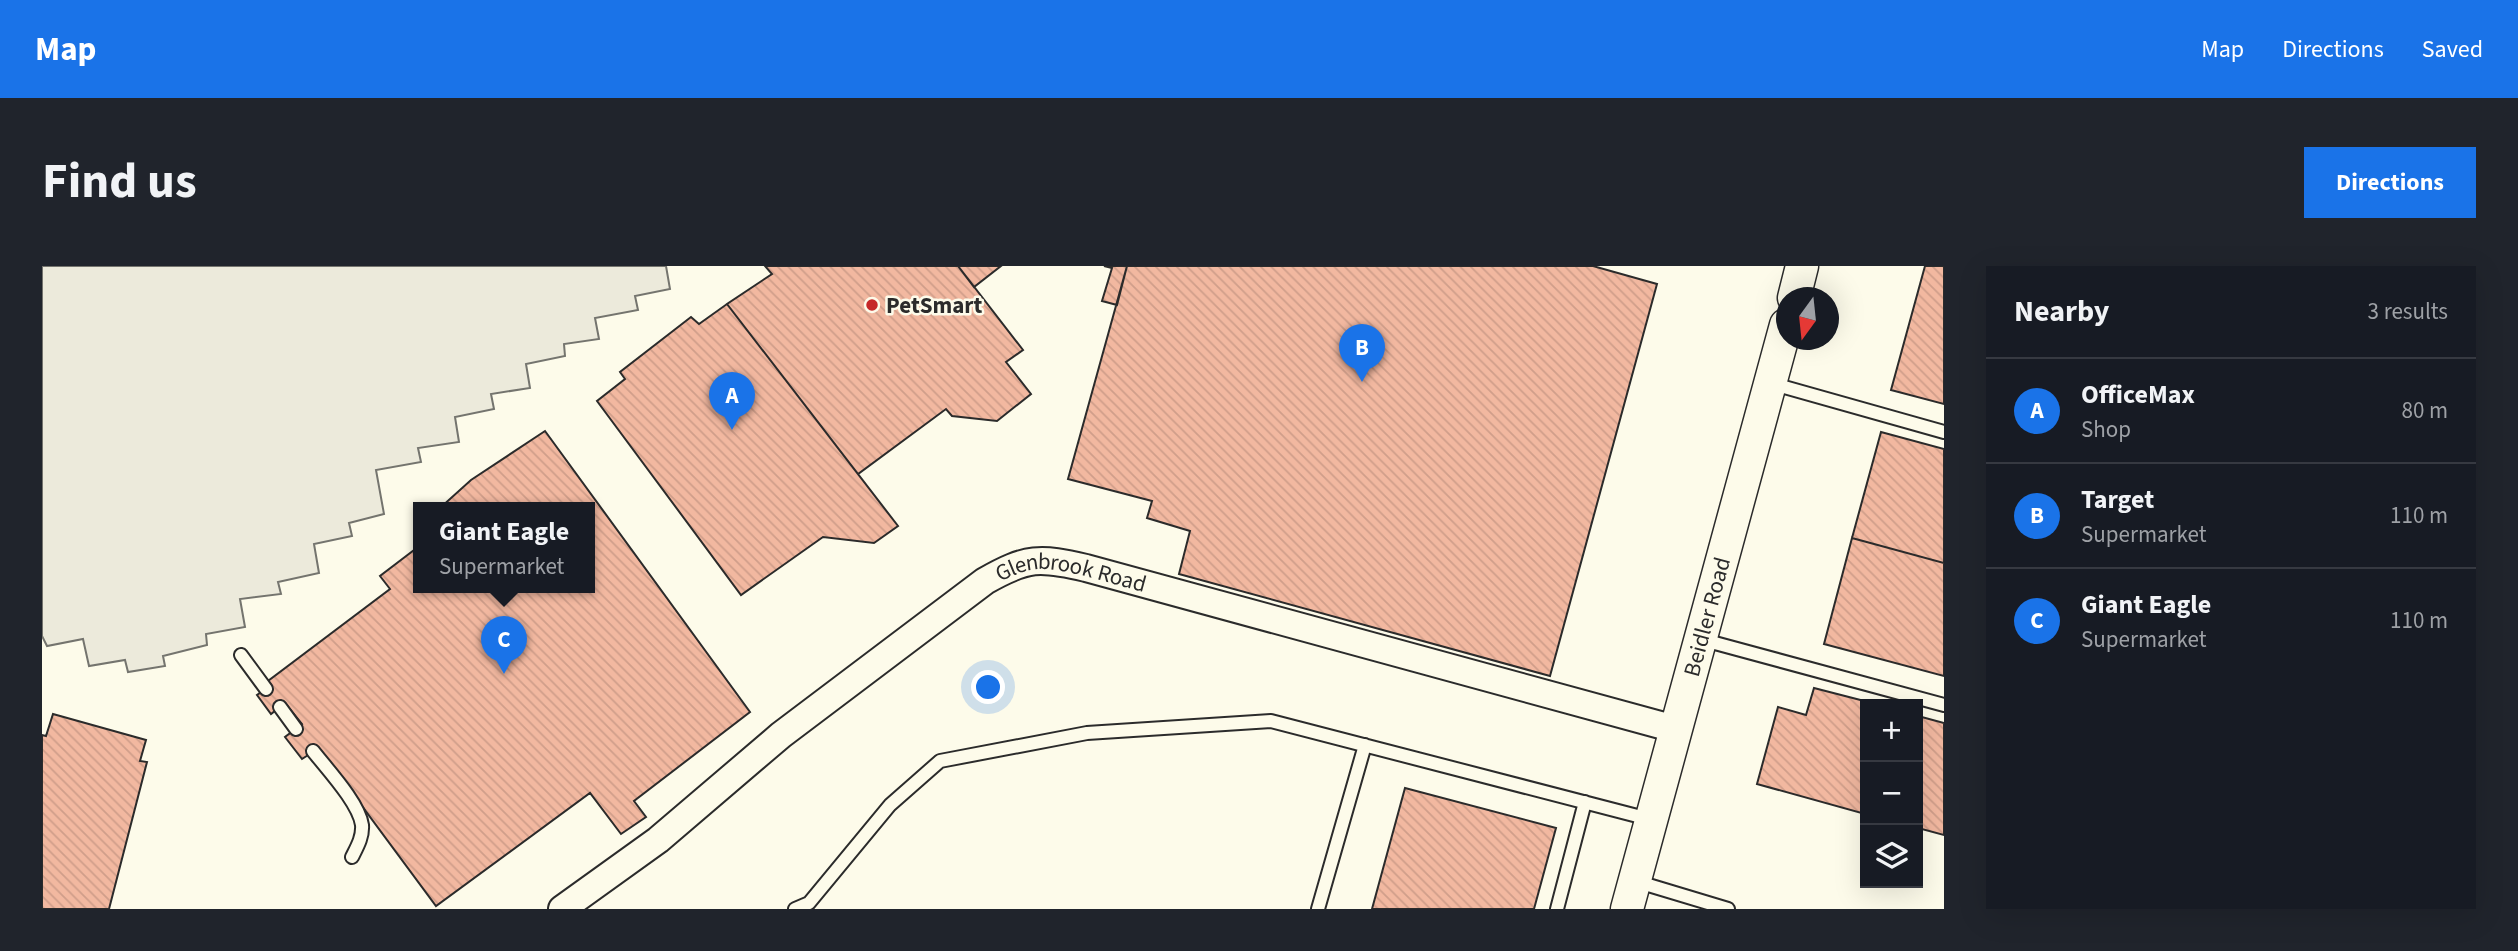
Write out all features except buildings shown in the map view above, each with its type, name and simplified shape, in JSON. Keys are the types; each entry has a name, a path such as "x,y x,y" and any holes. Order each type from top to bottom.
{"street":[{"path":"1797,287 1802,266"},
{"name":"Beidler Road","path":"1631,895 1780,350"},
{"name":"Glenbrook Road","path":"562,909 658,840 781,735 975,589 1007,569 1027,561 1051,560 1086,568 1675,729"}],"lane":[{"path":"1770,383 1944,432"},
{"path":"1700,639 1944,705"},
{"path":"241,655 266,689"},
{"path":"280,707 296,729"},
{"path":"795,909 809,903 890,805 940,761 1087,733 1271,721 1651,819"},
{"path":"1318,909 1365,745"},
{"path":"313,751 351,801 362,824 360,841 352,857"},
{"path":"1557,909 1585,802"},
{"path":"1631,895 1728,909"}],"shaded area":[{"path":"42,266 666,266 670,289 635,296 638,310 595,318 599,339 564,344 565,356 526,364 530,388 491,394 494,409 455,417 459,442 418,448 421,462 376,470 384,514 349,523 352,536 314,544 319,573 278,582 281,594 240,599 245,627 206,634 207,645 163,656 165,666 128,672 125,660 89,666 83,639 47,646 42,636"}],"place":[{"name":"PetSmart","path":"872,305"},
{"name":"Target","path":"1362,382"},
{"name":"OfficeMax","path":"732,430"},
{"name":"Giant Eagle","path":"504,674"}]}
